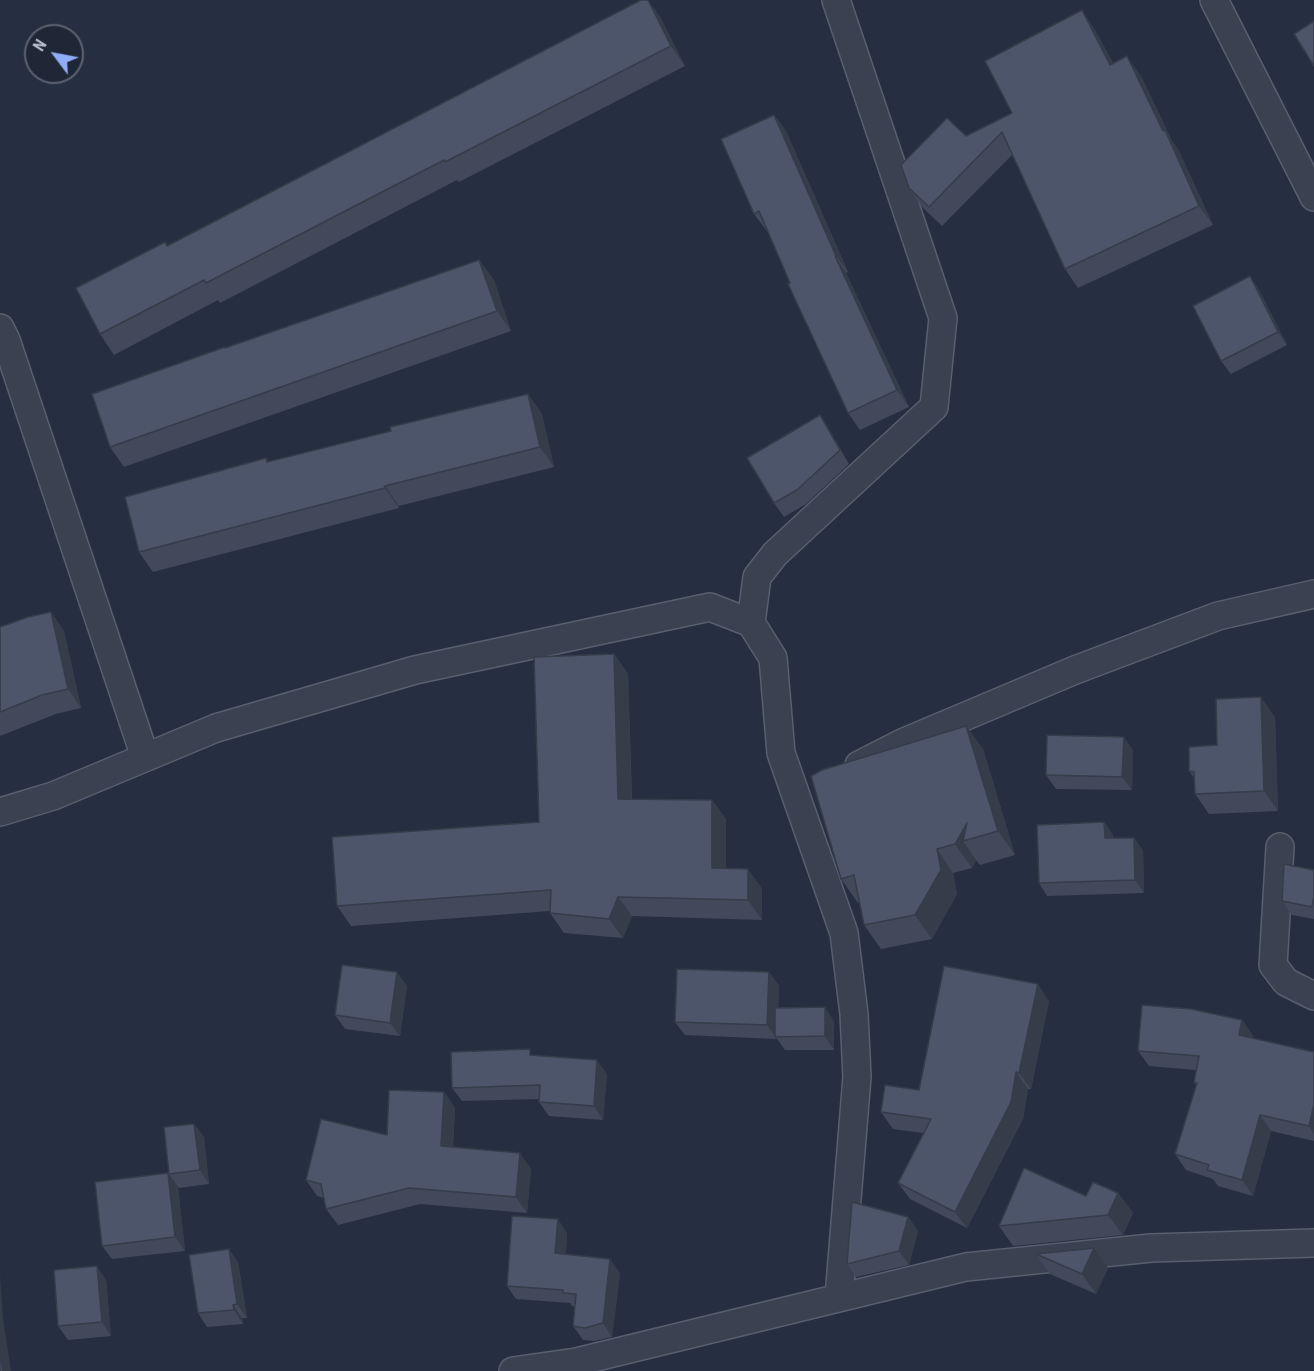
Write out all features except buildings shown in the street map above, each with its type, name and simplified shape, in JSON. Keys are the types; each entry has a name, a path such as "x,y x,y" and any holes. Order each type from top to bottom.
{"street":[{"path":"751,623 757,577 775,554 934,407 943,318 836,0"},
{"path":"1214,0 1314,197"},
{"path":"0,328 145,758"},
{"path":"818,787 903,743 1108,658 1218,616 1314,594"},
{"path":"0,812 53,796 216,728 415,670 710,607 751,623 772,658 781,753 818,787 844,933 854,1014 857,1077 839,1297"},
{"path":"1280,847 1273,965 1286,982 1314,996"},
{"path":"513,1371 576,1366 839,1297 966,1267 1151,1248 1314,1243"}]}
